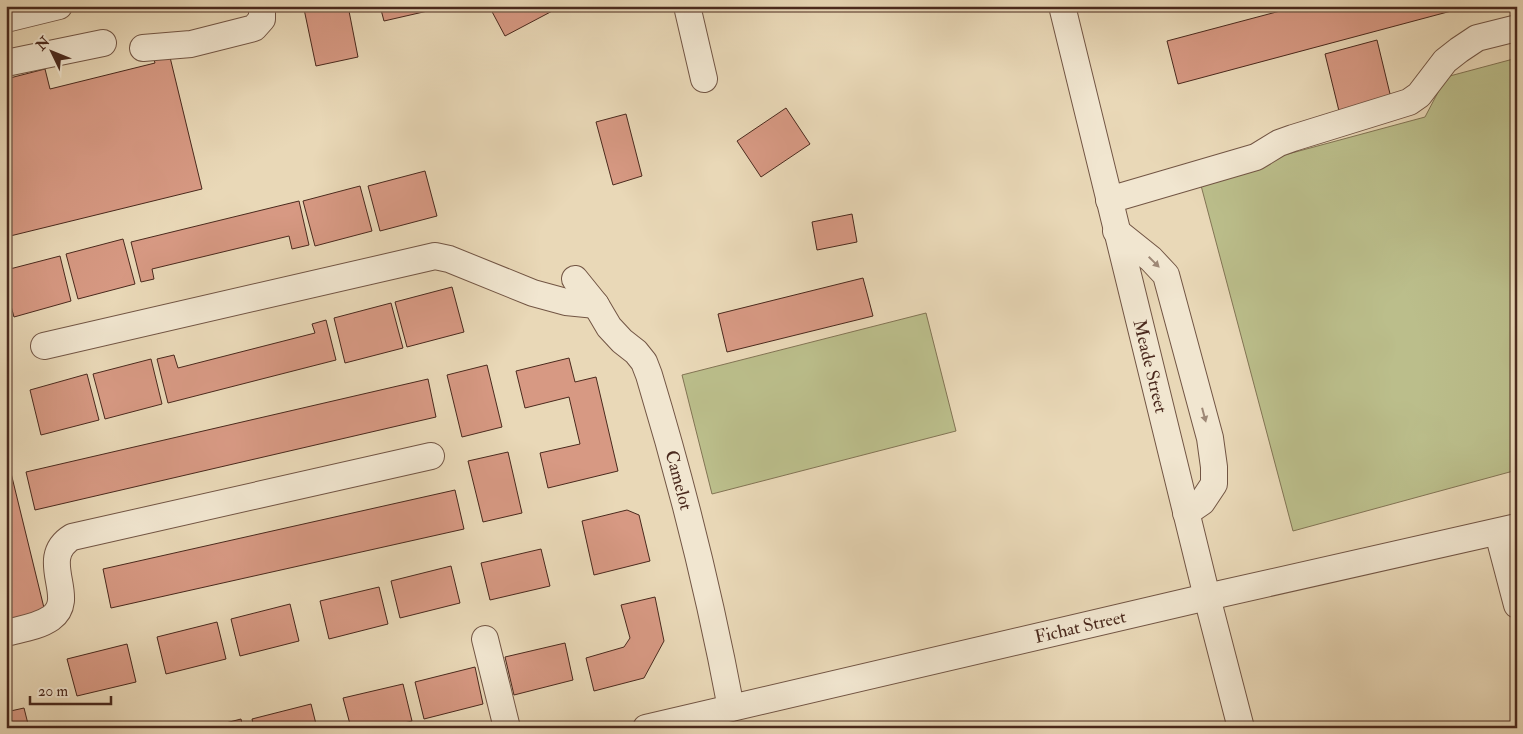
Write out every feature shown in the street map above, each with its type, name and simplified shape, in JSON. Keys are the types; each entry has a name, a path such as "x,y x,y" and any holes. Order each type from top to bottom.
{"street":[{"path":"6,19 59,6"},
{"path":"143,48 191,44 254,28 262,20 262,6"},
{"path":"687,6 704,79"},
{"name":"Meade Street","path":"1062,6 1240,728"},
{"path":"1109,200 1256,157 1293,138 1409,102 1419,95 1445,61 1459,50 1477,38 1517,28"},
{"path":"6,63 103,43"},
{"path":"1116,231 1151,259 1166,275 1210,438 1214,484 1202,502 1186,513"},
{"path":"44,346 435,256 449,259 533,293 566,302 596,305"},
{"name":"Camelot","path":"574,279 596,305 609,327 644,362 649,375 674,464 711,611 731,708"},
{"path":"6,633 39,624 53,617 60,606 62,593 56,558 65,542 72,537 431,456"},
{"path":"1507,530 1517,605"},
{"name":"Fichat Street","path":"646,728 707,721 731,708 1207,597 1507,530"},
{"path":"485,639 507,728"}],"green space":[{"path":"1517,58 1517,470 1293,531 1199,178 1425,117 1446,77"},
{"path":"926,313 956,431 712,494 682,375"}],"building":[{"path":"317,6 348,6 358,57 316,66 304,9"},
{"path":"380,6 431,6 432,10 384,21"},
{"path":"489,6 558,6 558,8 505,36"},
{"path":"1299,6 1470,6 1178,84 1167,41"},
{"path":"1377,40 1391,98 1339,111 1325,54"},
{"path":"168,49 202,189 6,237 6,79 45,69 50,89 155,63 152,53"},
{"path":"786,108 810,144 761,177 737,141"},
{"path":"626,114 642,176 613,185 596,122"},
{"path":"425,171 437,216 380,231 368,186"},
{"path":"360,186 372,231 315,246 303,201"},
{"path":"299,201 309,245 292,249 289,236 152,269 154,279 141,282 131,242"},
{"path":"852,214 857,242 817,250 812,222"},
{"path":"123,239 135,284 78,299 66,254"},
{"path":"60,256 71,301 14,317 6,288 6,270"},
{"path":"863,278 873,316 727,352 718,314"},
{"path":"452,287 464,332 407,347 395,302"},
{"path":"391,303 403,348 345,363 334,318"},
{"path":"326,320 336,360 168,403 157,359 174,355 178,368 315,333 312,324"},
{"path":"569,358 575,382 596,377 618,471 548,488 540,453 580,444 569,397 525,408 516,371"},
{"path":"151,359 162,404 105,419 93,374"},
{"path":"487,365 502,427 462,437 447,375"},
{"path":"87,374 99,420 41,435 30,390"},
{"path":"428,379 436,417 35,510 26,472"},
{"path":"508,452 522,513 483,522 468,461"},
{"path":"11,473 45,612 6,622 6,475"},
{"path":"455,490 464,529 111,608 103,569"},
{"path":"627,510 639,515 650,561 594,575 582,521"},
{"path":"541,549 550,586 490,600 481,563"},
{"path":"451,566 460,603 400,618 391,581"},
{"path":"379,587 388,624 329,639 320,601"},
{"path":"655,597 664,641 644,678 594,691 586,658 624,647 630,638 621,605"},
{"path":"290,604 299,641 240,656 231,619"},
{"path":"217,622 226,659 166,674 157,637"},
{"path":"565,643 573,680 514,695 505,657"},
{"path":"127,644 136,682 77,696 67,659"},
{"path":"475,667 483,704 424,719 415,682"},
{"path":"403,684 412,721 385,728 351,728 343,698"},
{"path":"311,704 317,728 254,728 252,719"},
{"path":"24,708 29,728 6,728 6,712"},
{"path":"241,719 243,728 206,728"}]}
